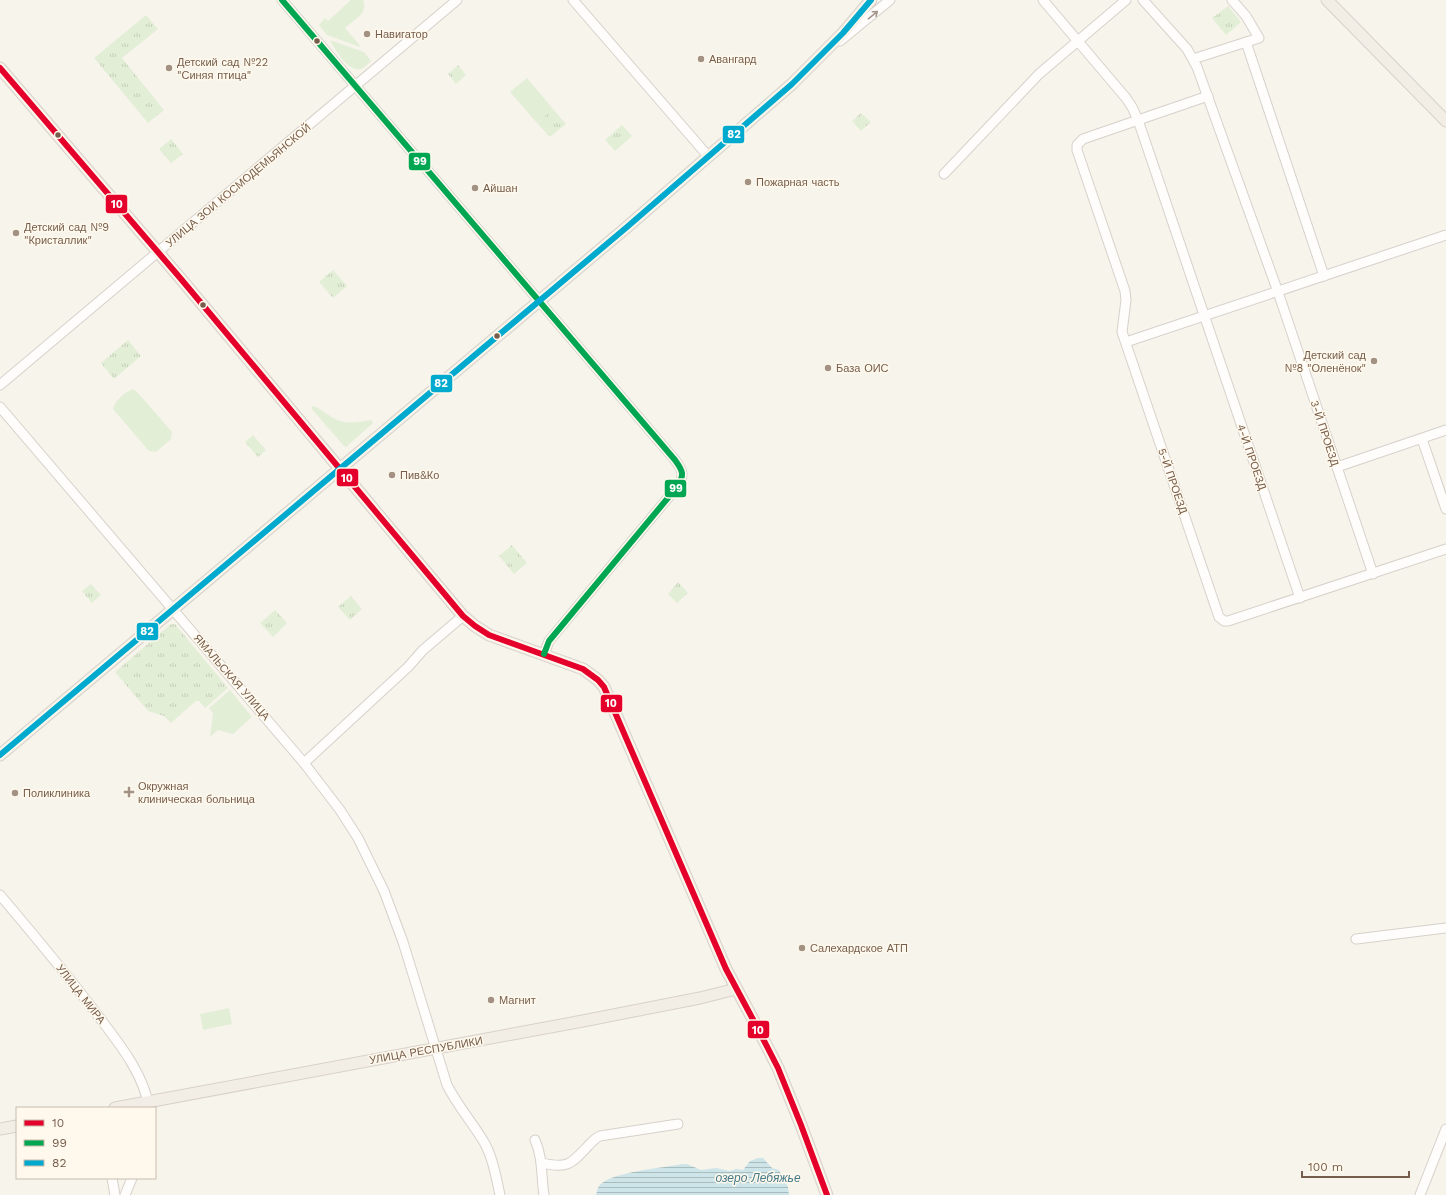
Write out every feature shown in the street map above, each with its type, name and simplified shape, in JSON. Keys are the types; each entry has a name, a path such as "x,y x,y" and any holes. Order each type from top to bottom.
{"main road":[{"path":"0,755 172,608 538,301 792,84 843,33 871,0"},
{"path":"1328,0 1446,121"},
{"path":"0,68 158,252 463,616 488,635 583,669 598,680 608,693 720,956 778,1068 827,1195"},
{"name":"УЛИЦА РЕСПУБЛИКИ","path":"126,1107 148,1105 437,1048 693,1000 736,989"},
{"path":"0,1129 16,1126"}],"street":[{"path":"282,0 675,460 682,472 682,477 677,486 549,641 544,654"},
{"name":"УЛИЦА ЗОИ КОСМОДЕМЬЯНСКОЙ","path":"0,386 457,0"},
{"path":"573,0 708,156"},
{"path":"820,57 890,0"},
{"name":"4-Й ПРОЕЗД","path":"1043,0 1126,98 1138,120 1300,598"},
{"path":"944,174 1028,85 1126,0"},
{"name":"3-Й ПРОЕЗД","path":"1143,0 1187,49 1193,58 1278,292 1373,574"},
{"path":"1193,58 1259,38 1246,16 1232,0"},
{"path":"1246,42 1324,276"},
{"path":"1138,120 1208,96"},
{"name":"5-Й ПРОЕЗД","path":"1138,120 1082,139 1077,145 1077,150 1124,291 1126,300 1122,327 1126,342 1219,617 1221,620 1228,621 1300,598"},
{"path":"1126,342 1446,235"},
{"name":"ЯМАЛЬСКАЯ УЛИЦА","path":"0,407 304,763 340,810 358,838 384,891 403,942 437,1048 447,1085 457,1104 484,1143 490,1156 500,1195"},
{"path":"1337,467 1446,430"},
{"path":"1422,438 1446,509"},
{"path":"1300,598 1446,550"},
{"path":"304,763 408,667 422,650 463,616"},
{"name":"УЛИЦА МИРА","path":"0,895 53,958 103,1022 131,1064 142,1084 148,1105"},
{"path":"1356,939 1446,928"},
{"path":"542,1163 557,1166 567,1164 576,1158 600,1136 678,1124"},
{"path":"1420,1195 1446,1129"},
{"path":"535,1140 542,1163 541,1178 544,1195"},
{"path":"112,1179 115,1195"},
{"path":"125,1195 132,1179"}],"green space":[{"path":"351,0 363,0 364,9 360,16 345,28 361,47 327,35 319,25 325,18 328,21"},
{"path":"1228,6 1241,22 1226,35 1212,18"},
{"path":"146,15 158,29 122,58 164,110 148,123 94,58"},
{"path":"330,40 364,52 371,61 361,69 351,67 342,59"},
{"path":"458,65 466,75 456,84 448,74"},
{"path":"527,78 553,109 537,123 510,92"},
{"path":"553,109 566,124 550,137 537,123"},
{"path":"861,113 871,122 861,131 852,121"},
{"path":"622,125 632,136 615,151 605,140"},
{"path":"171,139 183,154 171,163 159,149"},
{"path":"333,270 347,286 333,298 319,282"},
{"path":"128,340 141,356 114,379 101,363"},
{"path":"133,389 172,432 171,439 156,452 149,451 113,409 115,403 120,397"},
{"path":"313,406 340,421 355,422 371,420 373,423 346,447 311,408"},
{"path":"253,435 266,450 258,457 245,442"},
{"path":"512,545 527,563 514,574 499,556"},
{"path":"678,582 688,593 677,603 668,594"},
{"path":"91,584 101,595 92,603 82,591"},
{"path":"351,596 362,609 350,620 338,607"},
{"path":"275,610 287,623 273,637 260,623"},
{"path":"171,624 175,624 228,688 205,708 199,701 196,701 171,723 164,716 148,711 115,672"},
{"path":"230,690 252,717 233,734 218,730 210,737 213,713 209,708"},
{"path":"229,1008 232,1024 203,1030 200,1014"}],"water":[{"name":"озеро Лебяжье","path":"763,1158 772,1168 779,1170 788,1187 789,1195 596,1195 597,1189 605,1181 614,1177 638,1171 682,1164 687,1164 701,1170 716,1168 730,1171 736,1169 743,1170 750,1161"}],"transit line":[{"name":"99","path":"282,0 680,467 682,476 677,487 549,641 544,654"},
{"name":"82","path":"0,755 627,227 792,84 843,33 871,0"},
{"name":"10","path":"0,68 181,279 463,616 489,635 583,669 598,680 604,687 726,969 778,1068 827,1195"}],"place":[{"name":"Навигатор","path":"367,34"},
{"name":"Авангард","path":"701,59"},
{"name":"Детский сад №22 \"Синяя птица\"","path":"169,68"},
{"name":"Пожарная часть","path":"748,182"},
{"name":"Айшан","path":"475,188"},
{"name":"Детский сад №9 \"Кристаллик\"","path":"16,233"},
{"name":"Детский сад №8 \"Оленёнок\"","path":"1374,361"},
{"name":"База ОИС","path":"828,368"},
{"name":"Пив&Ко","path":"392,475"},
{"name":"Окружная клиническая больница","path":"129,792"},
{"name":"Поликлиника","path":"15,793"},
{"name":"Салехардское АТП","path":"802,948"},
{"name":"Магнит","path":"491,1000"}]}
